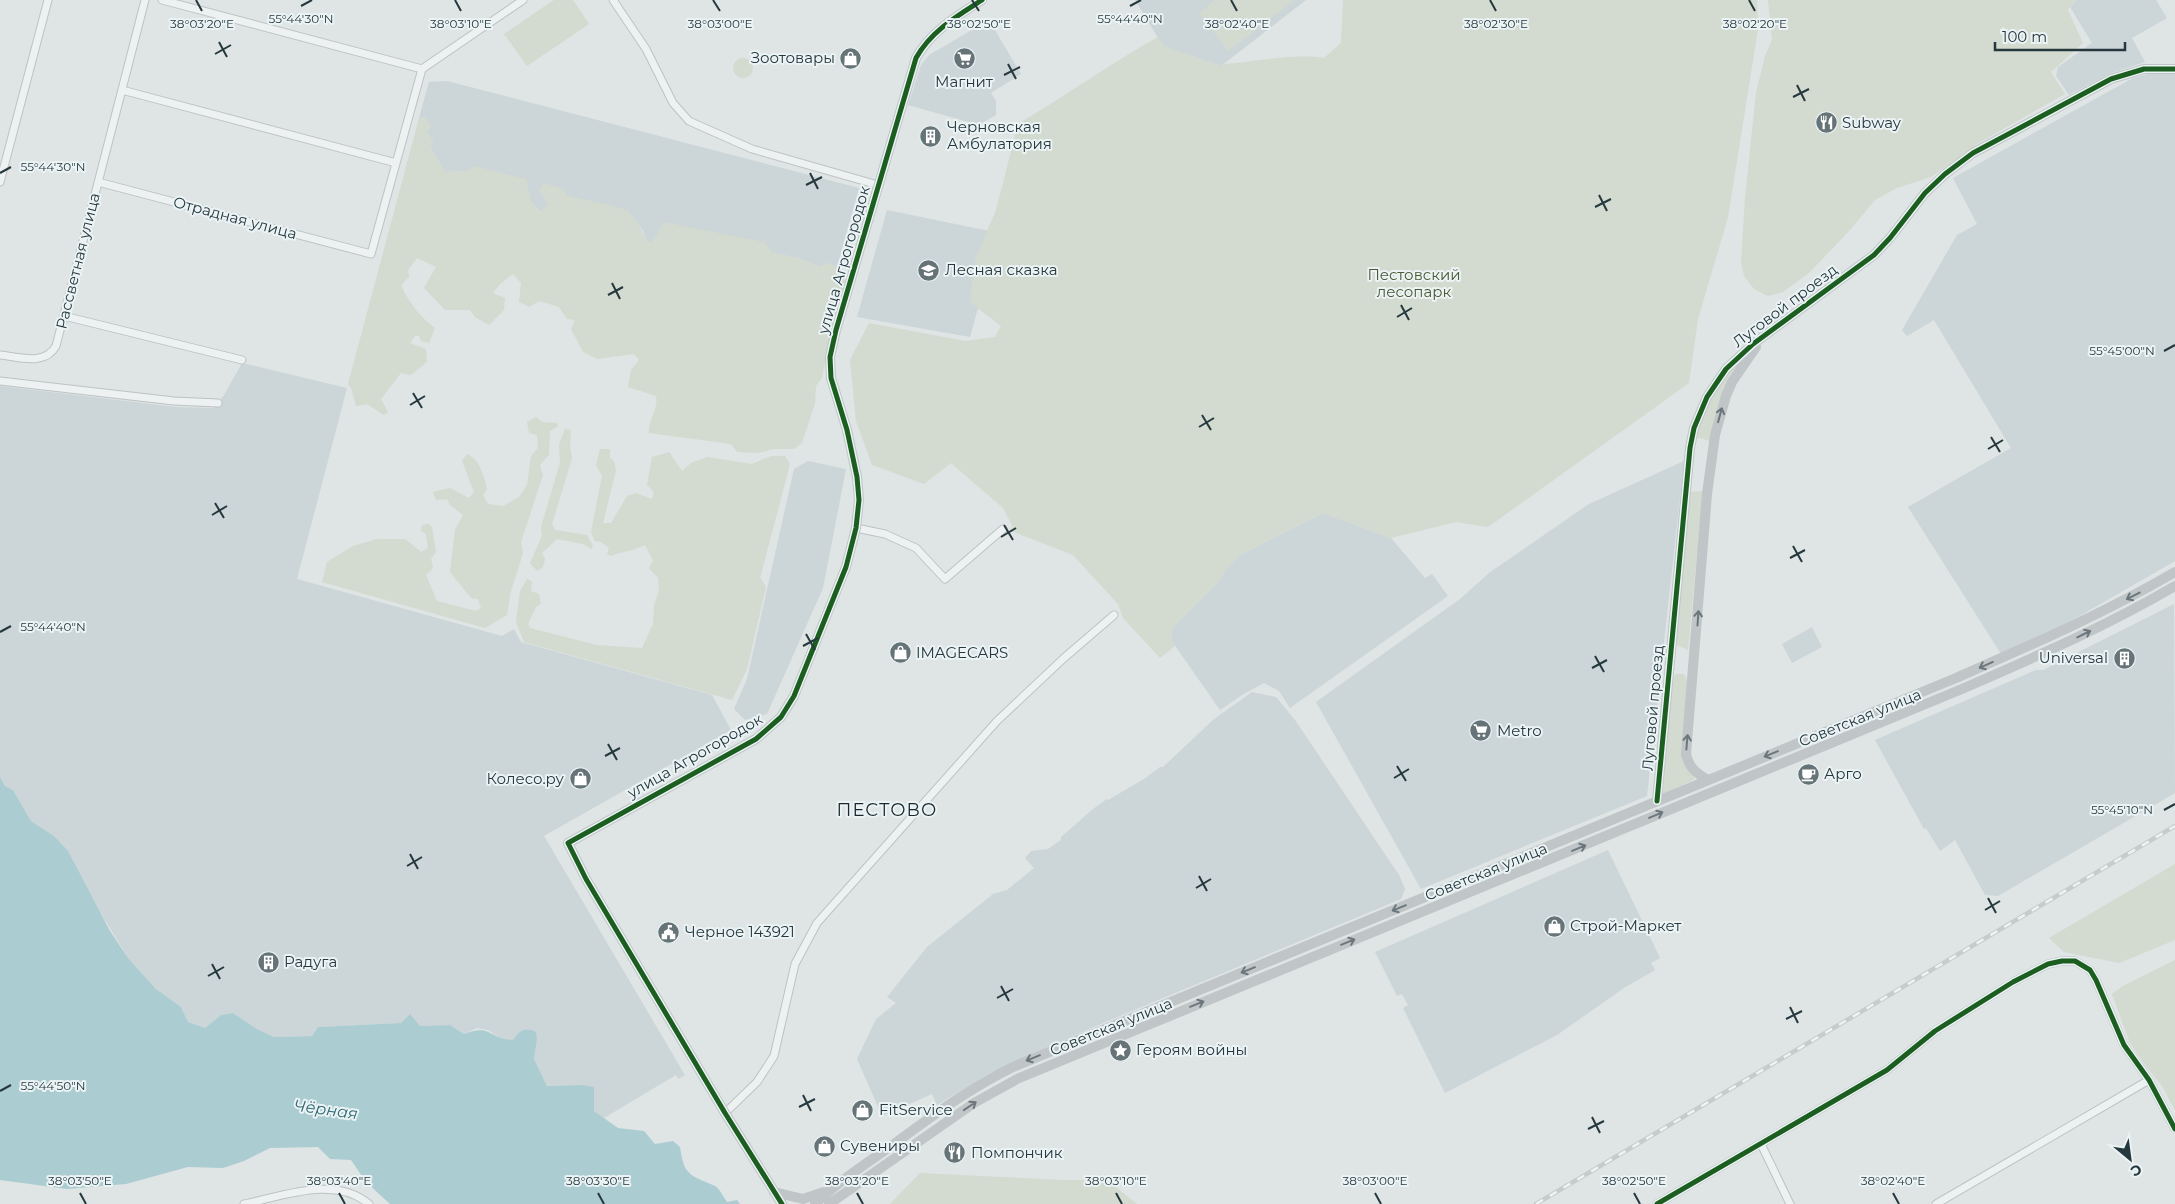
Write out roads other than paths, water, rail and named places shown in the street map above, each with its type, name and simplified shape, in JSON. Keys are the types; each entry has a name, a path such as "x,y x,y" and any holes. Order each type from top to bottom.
{"main road":[{"name":"улица Агрогородок","path":"782,1204 725,1113 586,879 568,843 756,739 781,717 794,696 846,567 856,528 857,477 847,430 831,378 830,357 836,330 907,84 918,53 936,32 982,0"},
{"name":"Луговой проезд","path":"1657,801 1685,495 1694,428 1707,397 1726,369 1744,350 1874,255 1890,238 1925,193 1945,174 1973,153 2111,79 2144,69 2175,68"},
{"name":"Луговой проезд","path":"1708,780 1694,772 1688,764 1686,754 1707,494 1719,414 1732,382 1749,355 1774,328"},
{"name":"Советская улица","path":"815,1204 832,1188 967,1092 1013,1067 1956,678 2055,634 2138,593 2175,572"},
{"name":"Советская улица","path":"829,1204 837,1201 974,1103 1017,1079 1962,689 2059,646 2145,604 2175,586"},
{"path":"777,1204 774,1192 803,1199 818,1195 832,1188"}],"street":[{"path":"0,182 48,0"},
{"name":"Рассветная улица","path":"0,355 36,359 52,354 56,346 145,0"},
{"path":"162,0 422,70"},
{"path":"122,90 396,164 422,70 523,0"},
{"path":"613,0 646,49 673,103 689,121 752,149 878,185"},
{"name":"Отрадная улица","path":"98,182 371,254 396,164"},
{"path":"64,316 242,360"},
{"path":"0,380 174,402 218,403"},
{"path":"856,528 885,534 916,548 945,579 1002,529"},
{"path":"725,1113 757,1082 774,1056 795,964 817,923 997,722 1064,658 1114,615"},
{"path":"1657,1204 1887,1070 1935,1032 2013,982 2048,964 2062,960 2075,961 2090,970 2124,1046 2149,1080 2175,1129"},
{"path":"1936,1204 2149,1080"},
{"path":"1761,1144 1790,1204"},
{"path":"244,1204 314,1190 336,1188 359,1195 369,1204"}],"water":[{"name":"Чёрная","path":"0,777 5,786 13,790 31,821 54,836 68,851 110,931 128,958 156,989 181,1007 188,1022 205,1028 221,1015 233,1013 257,1029 274,1037 312,1036 318,1027 401,1023 410,1014 420,1026 450,1025 464,1034 480,1030 513,1040 523,1030 532,1030 536,1032 537,1040 534,1059 547,1086 582,1085 594,1087 594,1111 618,1128 644,1131 655,1144 673,1141 680,1147 684,1164 690,1173 717,1187 727,1202 737,1200 740,1204 390,1204 366,1182 351,1160 330,1159 318,1147 270,1148 244,1161 223,1168 188,1167 126,1184 67,1189 0,1180"}],"railway":[{"path":"1536,1204 2175,826"}],"place":[{"name":"Зоотовары","path":"851,58"},
{"name":"Магнит","path":"964,59"},
{"name":"Subway","path":"1826,123"},
{"name":"Черновская Амбулатория","path":"931,136"},
{"name":"Лесная сказка","path":"929,270"},
{"name":"IMAGECARS","path":"900,653"},
{"name":"Universal","path":"2124,658"},
{"name":"Metro","path":"1481,731"},
{"name":"Арго","path":"1808,774"},
{"name":"Колесо.ру","path":"580,779"},
{"name":"Строй-Маркет","path":"1554,926"},
{"name":"Черное 143921","path":"669,932"},
{"name":"Радуга","path":"268,962"},
{"name":"Героям войны","path":"1120,1050"},
{"name":"FitService","path":"863,1110"},
{"name":"Сувениры","path":"824,1146"},
{"name":"Помпончик","path":"955,1153"}],"district":[{"name":"ПЕСТОВО","path":"887,810"}],"park label":[{"name":"Пестовский лесопарк","path":"1414,284"}]}
